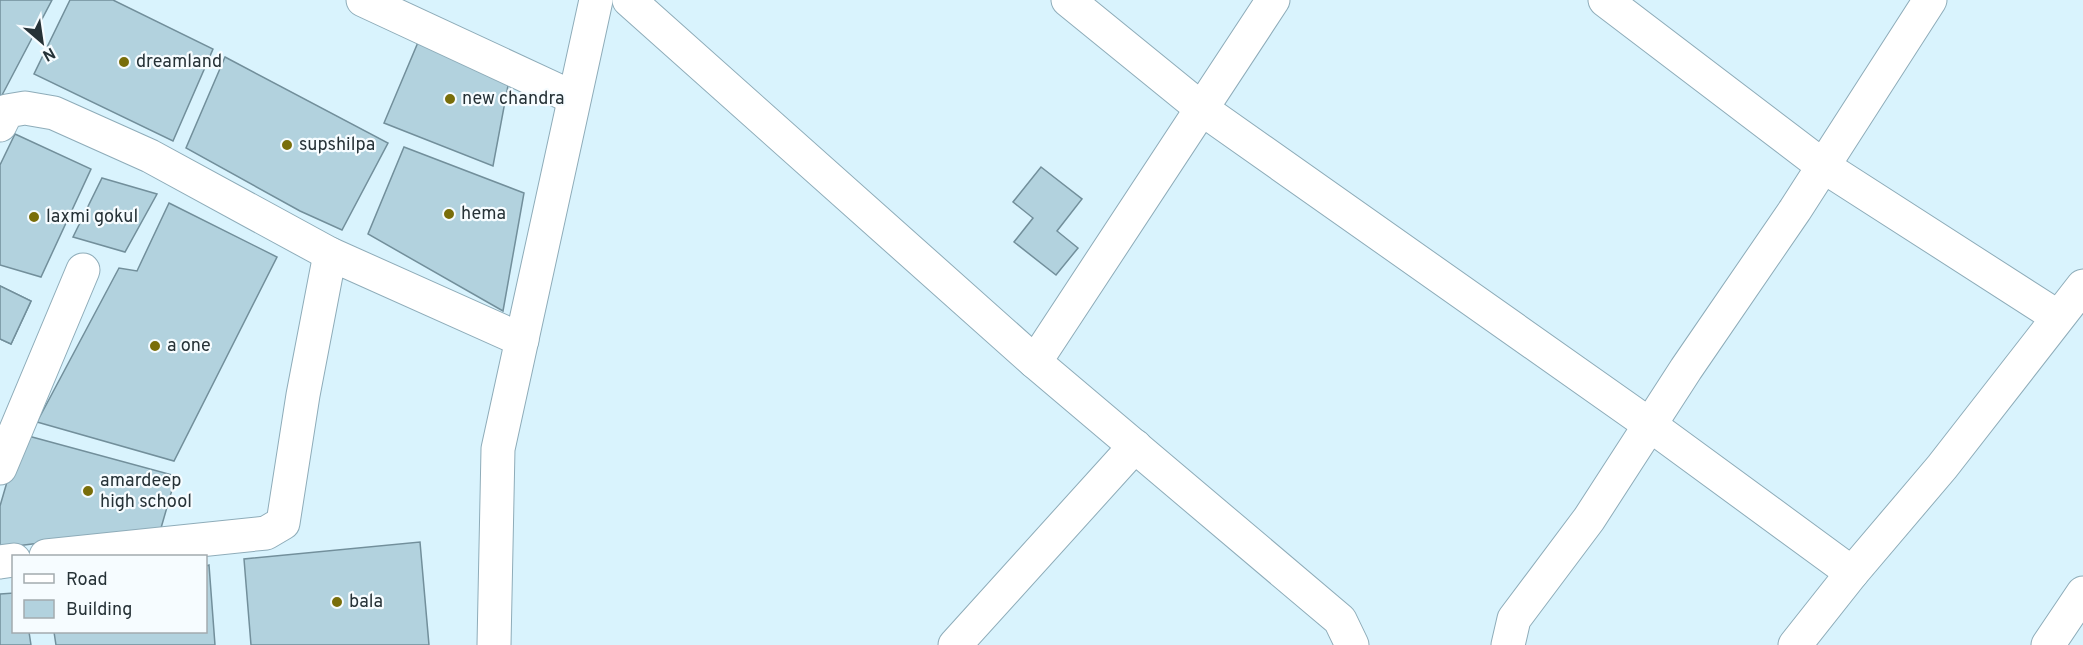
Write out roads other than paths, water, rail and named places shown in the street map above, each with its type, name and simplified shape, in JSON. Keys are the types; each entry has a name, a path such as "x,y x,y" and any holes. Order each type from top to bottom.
{"street":[{"path":"363,0 574,98"},
{"path":"494,645 498,449 596,0"},
{"path":"628,0 1035,362 1340,620 1352,645"},
{"path":"1068,0 1202,109 1650,425 1852,573"},
{"path":"1035,362 1273,0"},
{"path":"1605,0 1823,166 2058,317"},
{"path":"1508,645 1514,619 1589,519 1930,0"},
{"path":"0,125 7,111 26,108 54,113 150,156 330,254 522,340"},
{"path":"56,555 266,533 284,523 303,395 330,254"},
{"path":"0,468 83,270"},
{"path":"1795,645 1942,466 2083,286"},
{"path":"956,645 1135,446"},
{"path":"2048,645 2083,592"}],"place":[{"name":"dreamland","path":"124,62"},
{"name":"new chandra","path":"450,99"},
{"name":"supshilpa","path":"287,145"},
{"name":"hema","path":"449,214"},
{"name":"laxmi gokul","path":"34,217"},
{"name":"a one","path":"155,346"},
{"name":"amardeep high school","path":"88,491"},
{"name":"bala","path":"337,602"}]}
